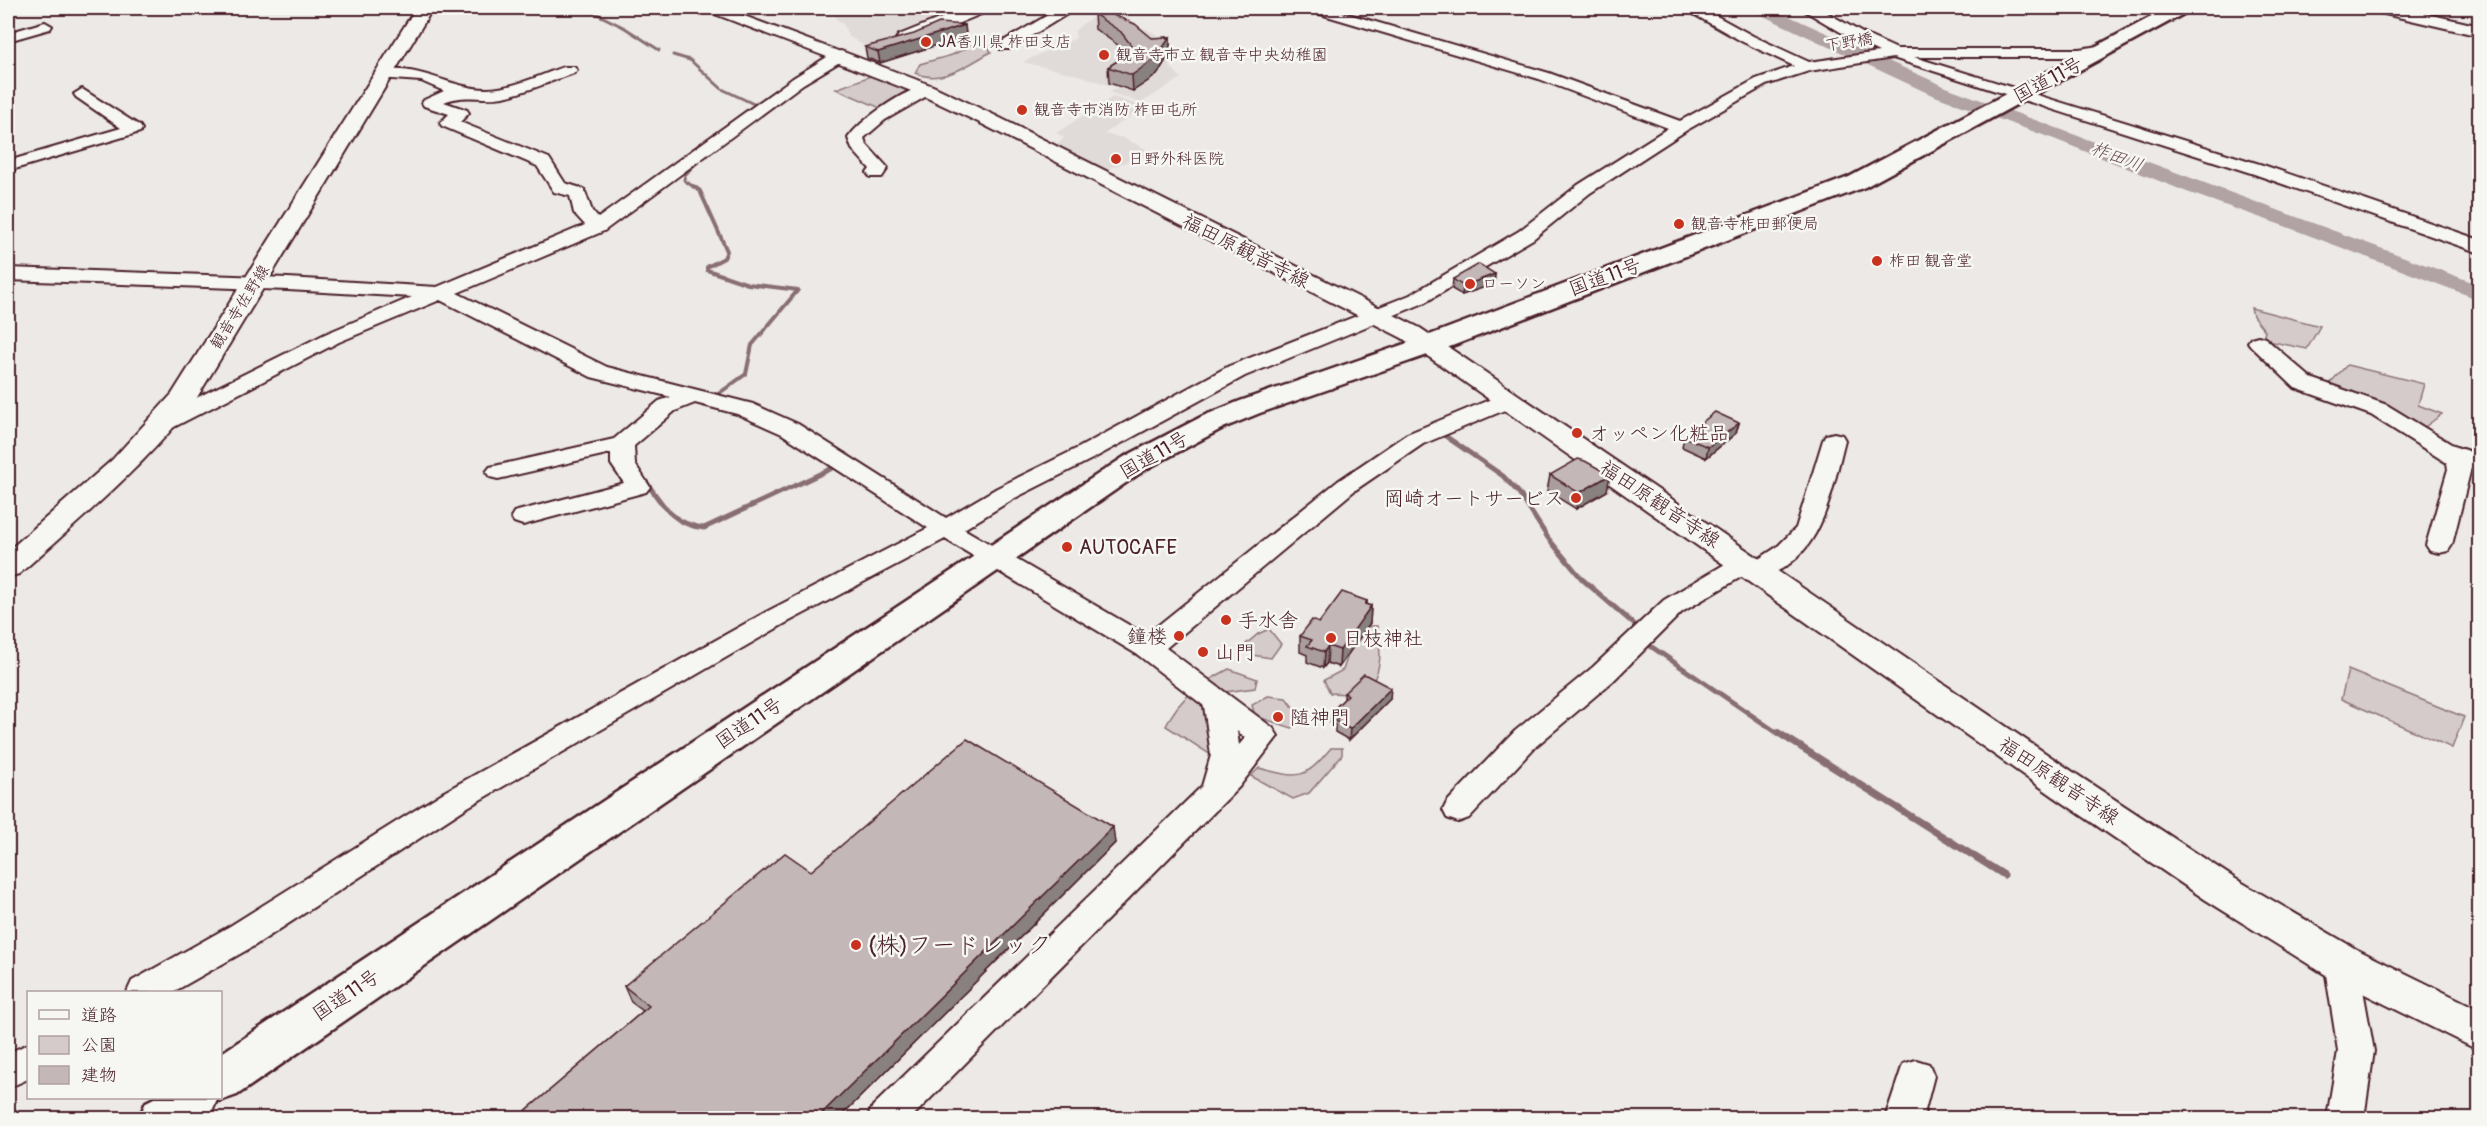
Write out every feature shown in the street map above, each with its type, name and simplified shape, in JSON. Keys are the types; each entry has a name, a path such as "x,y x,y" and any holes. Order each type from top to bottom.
{"highway":[{"name":"国道11号","path":"222,1079 1135,463 1214,422 1250,407 1429,345 1857,182 2181,8"},
{"path":"163,1119 193,1099"}],"main road":[{"name":"観音寺佐野線","path":"8,567 141,448 183,398 424,8"},
{"path":"840,57 934,29 980,8"},
{"path":"2382,8 2480,31"},
{"name":"福田原観音寺線","path":"840,57 926,90 1380,316 1429,345 2116,820 2220,889 2342,962 2480,1032"}],"street":[{"path":"712,8 840,57"},
{"path":"1005,46 1065,11 1054,8"},
{"path":"1315,8 1544,76 1681,127"},
{"path":"1693,8 1748,39 1807,67"},
{"path":"1810,8 1859,37 1909,60 2260,170 2480,247"},
{"path":"8,37 45,26"},
{"path":"1897,53 2079,53 2105,49"},
{"name":"下野橋","path":"147,991 242,936 456,800 775,618 946,529 1006,493 1088,452 1237,371 1380,316 1417,298 1526,235 1584,189 1681,127 1761,82 1807,67 1897,53"},
{"path":"164,423 332,338 597,227 798,81 840,57"},
{"path":"383,75 423,77 457,91 480,94 503,92 569,70"},
{"path":"876,173 879,168 858,145 856,138 865,126 876,118 889,113 926,90"},
{"path":"457,91 430,103 461,113 448,123 543,162 560,188 569,188 578,193 583,213 597,227"},
{"path":"8,166 134,129 82,94"},
{"path":"8,274 255,283 441,293 599,372 745,409 790,429 946,529 1148,648 1263,736 1228,779 886,1119"},
{"path":"2258,342 2303,383 2379,410 2448,452 2458,461 2460,469 2439,545"},
{"path":"498,472 622,444 667,406 693,396"},
{"path":"1148,648 1346,486 1415,438 1509,400"},
{"path":"1458,810 1525,739 1603,674 1673,606 1751,567 1774,562 1801,541 1809,528 1834,440"},
{"path":"523,517 638,487 623,464 622,444"},
{"path":"2448,452 2480,463"},
{"path":"2342,962 2356,1051 2346,1119"},
{"path":"8,1072 27,1061"},
{"path":"1903,1119 1908,1110 1916,1076"}],"shaded area":[{"path":"834,8 969,8 919,31 865,46 848,36 844,25 836,19"},
{"name":"観音寺市立 観音寺中央幼稚園","path":"1106,10 1160,36 1168,50 1171,60 1169,65 1181,78 1141,103 1109,92 1118,88 1078,75 1023,62 1076,38 1075,31 1082,24"},
{"path":"1113,97 1144,107 1104,134 1123,138 1152,152 1102,171 1053,147 1065,137 1056,133"}],"green space":[{"path":"984,39 991,52 964,68 935,77 915,73 920,64 952,55"},
{"path":"873,75 915,94 885,110 836,89"},
{"path":"2251,308 2320,326 2307,349 2263,340 2265,331 2253,316"},
{"path":"2347,365 2424,384 2418,405 2442,414 2421,430 2326,387"},
{"path":"1364,626 1377,626 1379,637 1378,670 1371,686 1366,695 1330,693 1324,680 1343,670 1352,643"},
{"path":"1269,629 1281,644 1271,658 1252,655 1245,645 1258,634"},
{"path":"1229,669 1257,679 1255,688 1203,695 1214,757 1166,726 1171,716 1192,692"},
{"path":"2348,670 2464,717 2452,748 2341,699"},
{"path":"1268,696 1286,698 1296,711 1296,724 1292,728 1255,716 1252,705"},
{"path":"1331,748 1342,748 1342,755 1309,793 1293,799 1251,776 1259,768 1284,774 1300,774 1314,766"}],"building":[{"path":"1097,8 1135,24 1152,38 1170,37 1156,58 1132,75 1108,67 1119,60 1131,45 1121,32 1094,14"},
{"path":"939,23 965,25 878,52 865,47 914,34"},
{"path":"1479,264 1495,274 1463,286 1453,279"},
{"path":"1715,412 1739,423 1708,447 1684,437"},
{"path":"1578,459 1610,475 1579,493 1550,475"},
{"path":"1342,592 1367,601 1365,604 1371,606 1340,650 1328,646 1324,652 1307,646 1312,640 1300,636 1312,620 1319,623"},
{"path":"1364,674 1391,688 1350,729 1335,721 1340,716 1331,712 1348,695 1344,693"},
{"name":"(株)フードレック","path":"967,739 1113,827 816,1119 516,1119 649,1006 624,986 785,853 811,871"}],"waterway":[{"name":"柞田川","path":"1759,8 1939,91 2061,135 2194,188 2295,222 2480,293"},
{"path":"589,10 625,28 659,50"},
{"path":"673,55 690,60 722,89 758,106"},
{"path":"695,188 684,180 685,175 699,160"},
{"path":"693,186 700,191 727,251 724,258 707,267 707,270 748,284 798,290 752,345 746,374 714,397"},
{"path":"1441,433 1503,476 1519,493 1548,538 1582,579 1635,625"},
{"path":"647,483 664,507 677,519 704,528 839,465"},
{"path":"1646,643 1779,734"},
{"path":"1777,732 2004,875"}],"place":[{"name":"JA香川県 柞田支店","path":"926,42"},
{"name":"観音寺市立 観音寺中央幼稚園","path":"1104,55"},
{"name":"観音寺市消防 柞田屯所","path":"1022,110"},
{"name":"日野外科医院","path":"1116,159"},
{"name":"観音寺柞田郵便局","path":"1679,224"},
{"name":"柞田 観音堂","path":"1877,261"},
{"name":"ローソン","path":"1470,284"},
{"name":"オッペン化粧品","path":"1577,433"},
{"name":"岡崎オートサービス","path":"1576,498"},
{"name":"AUTOCAFE","path":"1067,547"},
{"name":"手水舎","path":"1226,620"},
{"name":"鐘楼","path":"1179,636"},
{"name":"日枝神社","path":"1331,638"},
{"name":"山門","path":"1203,652"},
{"name":"随神門","path":"1278,717"},
{"name":"(株)フードレック","path":"856,945"}]}
